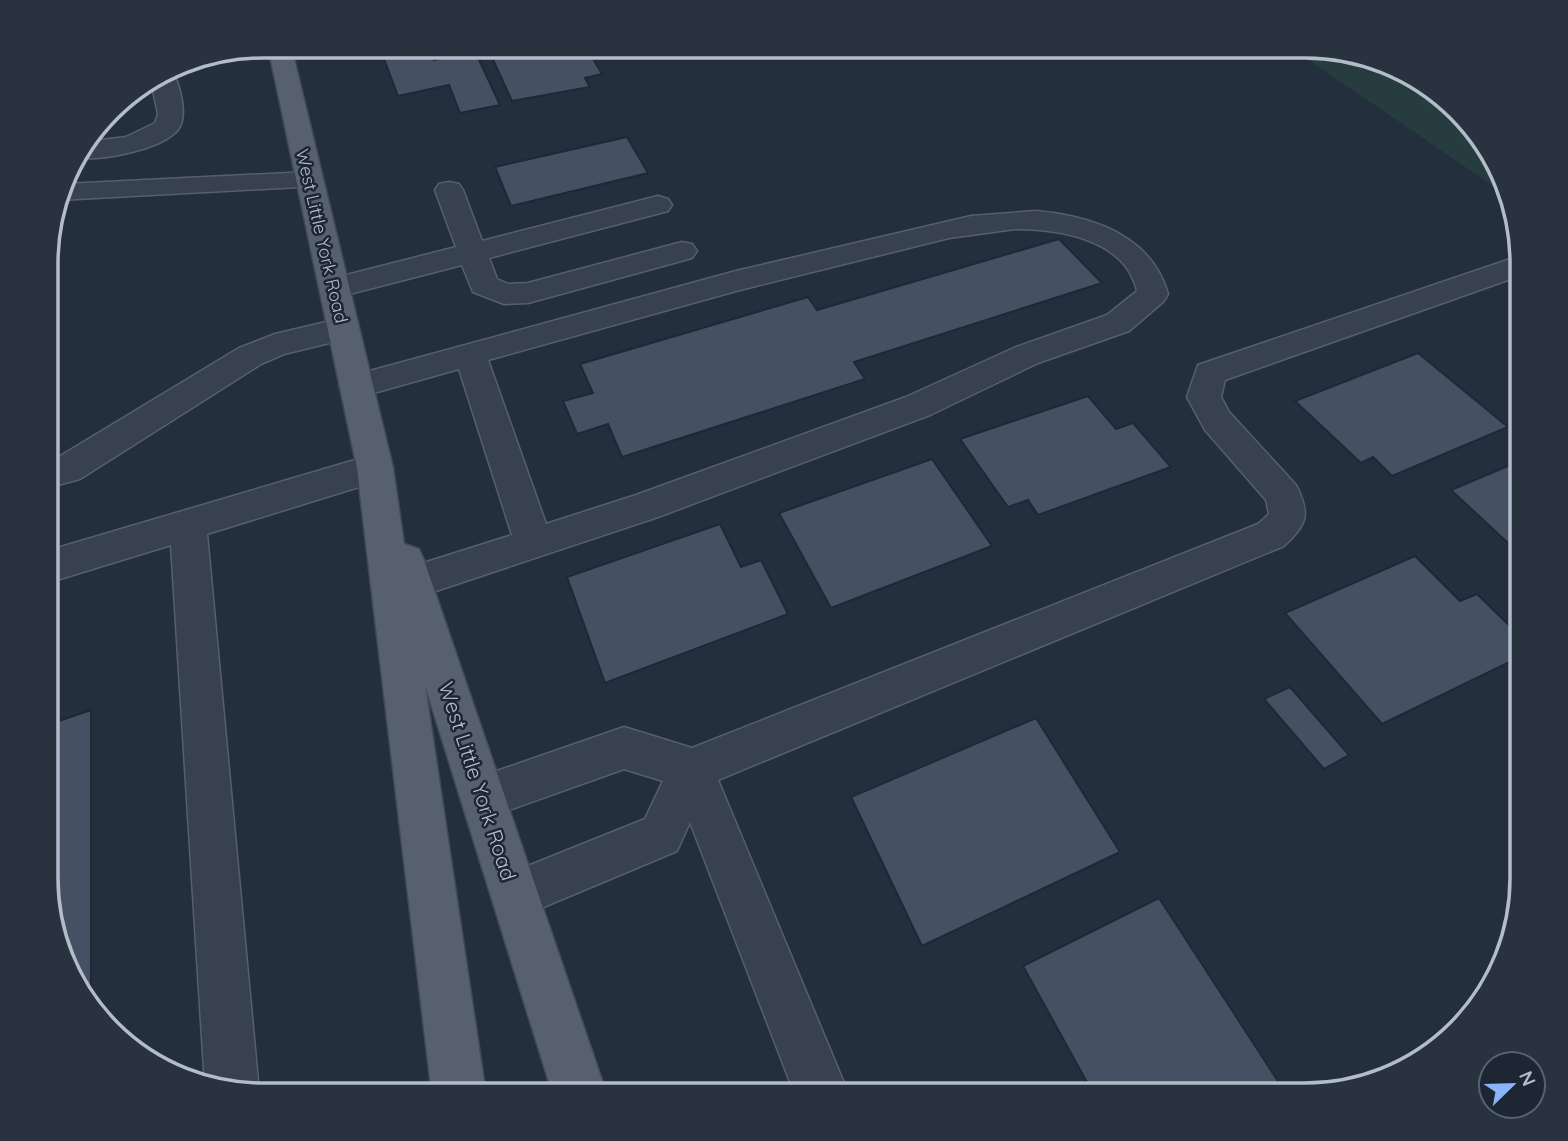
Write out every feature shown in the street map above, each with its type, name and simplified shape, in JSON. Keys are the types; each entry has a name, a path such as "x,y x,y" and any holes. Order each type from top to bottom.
{"main road":[{"name":"West Little York Road","path":"282,58 375,468 576,1083"},
{"name":"West Little York Road","path":"375,468 457,1083"}],"lane":[{"path":"92,150 139,142 167,127 171,114 164,83"},
{"path":"71,192 308,180"},
{"path":"449,191 484,285 504,294 528,293 682,251"},
{"path":"334,288 658,205"},
{"path":"356,386 804,264 990,223 1037,220 1076,227 1103,237 1132,255 1148,275 1153,294 1118,323 1027,355 905,411 645,507 412,583"},
{"path":"484,797 624,748 692,769 1271,535 1288,519 1283,495 1217,421 1204,397 1210,373 1510,269"},
{"path":"58,471 67,468 250,356 275,345 343,329"},
{"path":"470,354 534,543"},
{"path":"58,564 375,468"},
{"path":"188,524 231,1080"},
{"path":"515,895 661,835 692,769"},
{"path":"692,769 817,1083"}],"green space":[{"path":"1306,58 1345,62 1384,73 1408,85 1430,100 1468,138 1483,160 1496,188"}],"building":[{"path":"384,58 478,58 500,105 460,113 449,85 398,96"},
{"path":"492,58 593,58 602,74 585,78 590,87 512,101"},
{"path":"627,137 648,173 511,206 495,167"},
{"path":"1059,239 1102,283 854,362 865,379 622,457 608,424 577,434 563,401 593,393 580,364 808,297 817,310"},
{"path":"1418,353 1508,427 1392,476 1373,457 1361,463 1295,401"},
{"path":"1088,396 1116,429 1133,423 1171,467 1038,515 1028,500 1008,507 960,439"},
{"path":"932,459 992,546 831,608 779,513"},
{"path":"1510,465 1510,545 1451,490"},
{"path":"720,524 741,567 761,560 788,614 605,683 567,577"},
{"path":"1415,556 1460,601 1477,594 1510,626 1510,662 1382,724 1285,613"},
{"path":"1290,687 1349,755 1324,769 1264,699"},
{"path":"91,710 91,990 69,944 58,892 58,721"},
{"path":"1036,718 1120,852 922,946 851,797"},
{"path":"1159,898 1279,1083 1087,1083 1023,966"}]}
